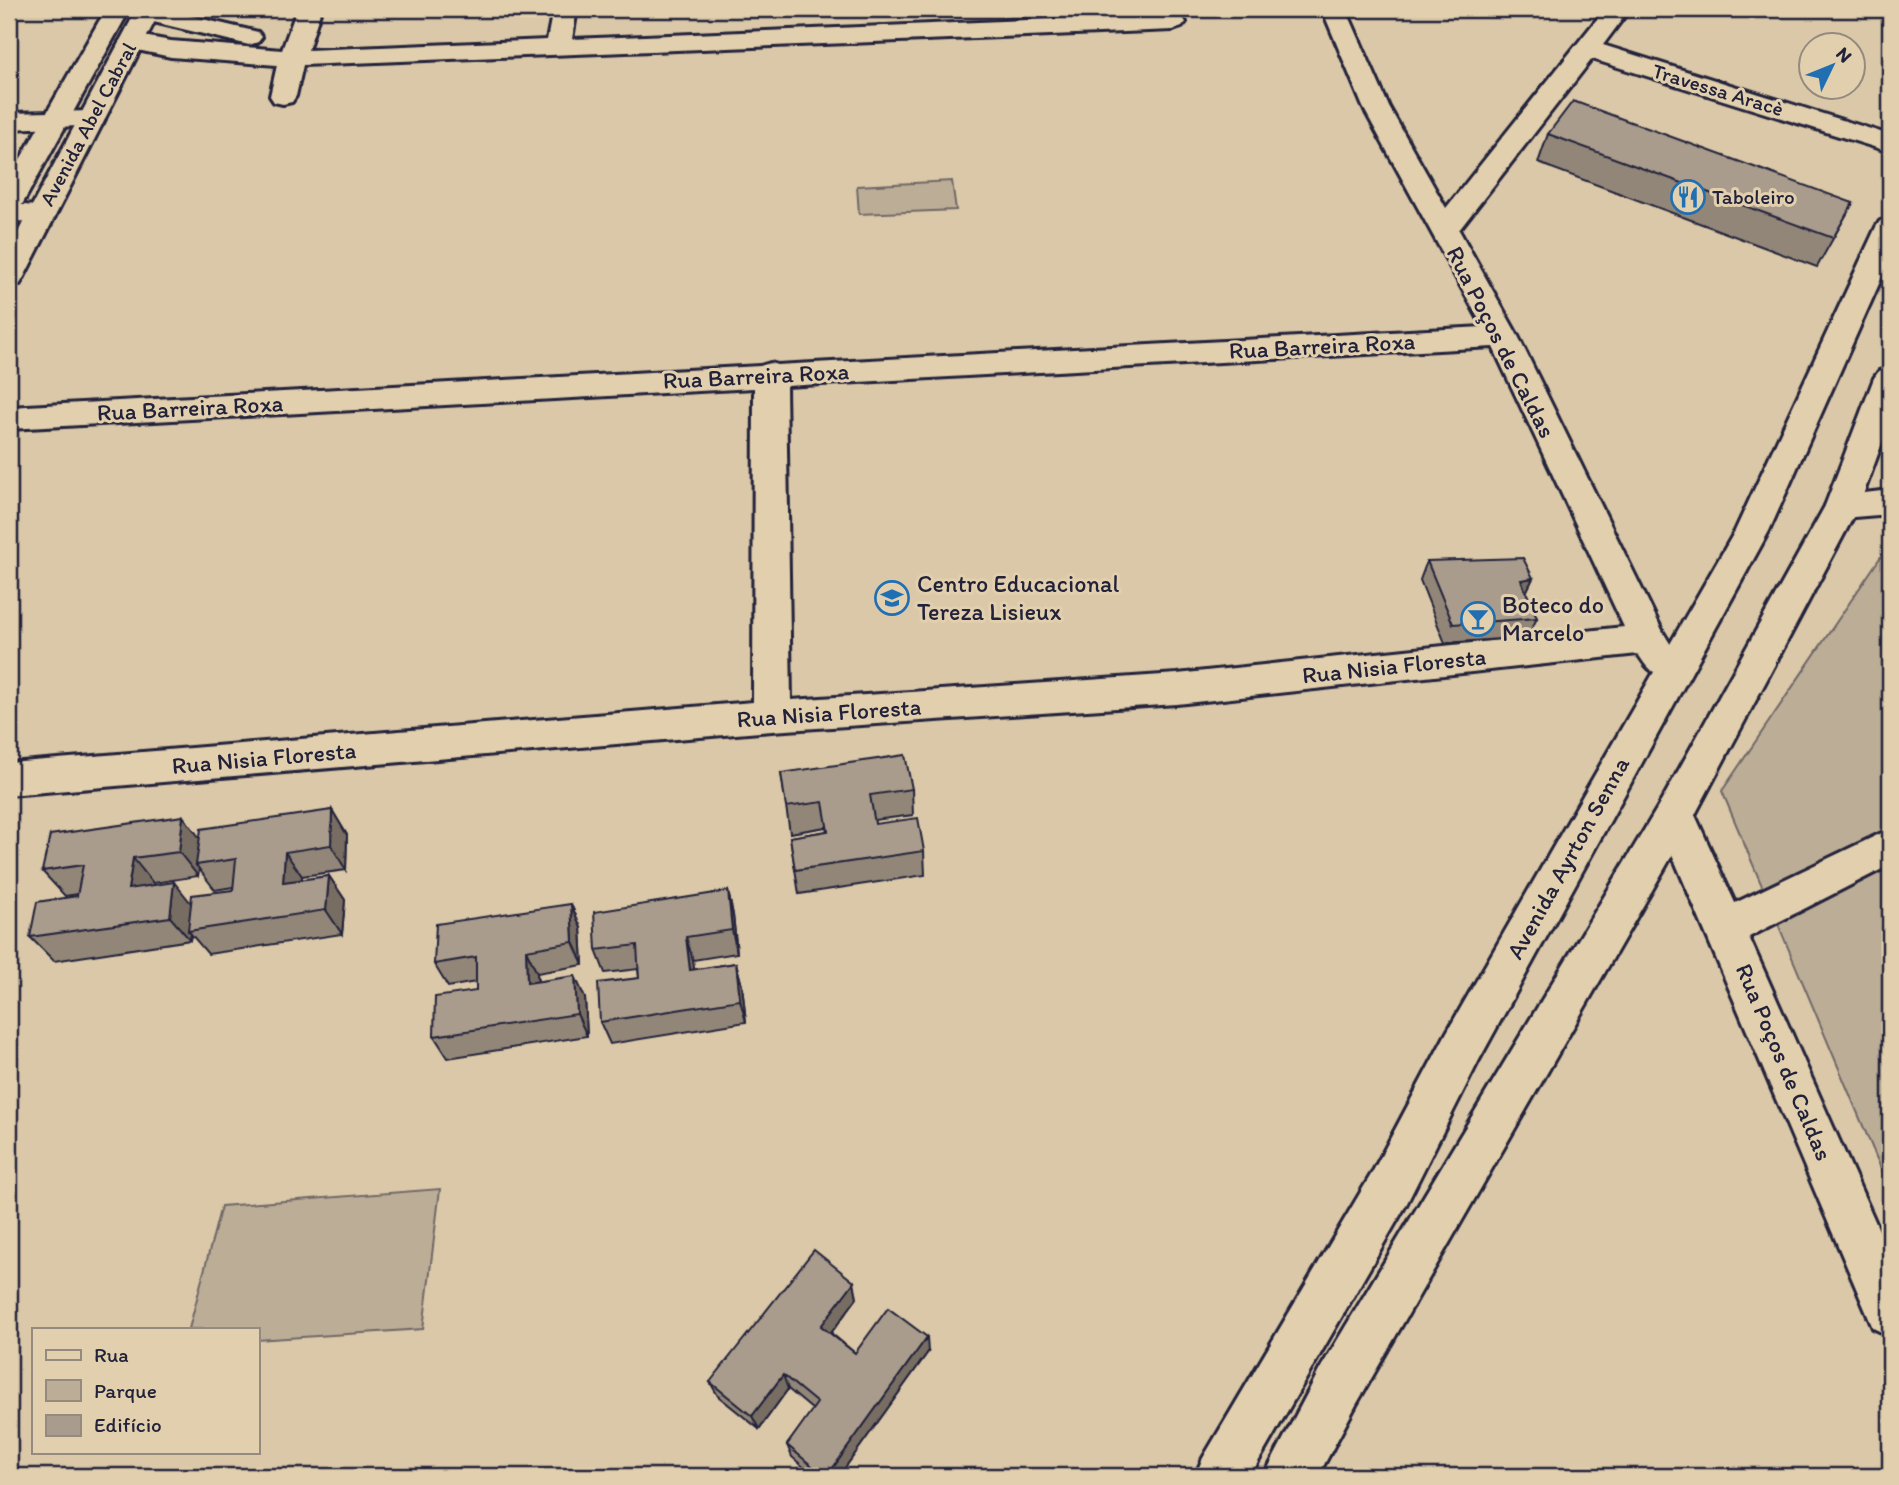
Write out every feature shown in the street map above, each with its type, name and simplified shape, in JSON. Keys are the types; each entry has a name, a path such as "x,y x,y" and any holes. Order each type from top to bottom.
{"street":[{"name":"Avenida Abel Cabral","path":"9,203 118,9"},
{"path":"283,96 292,58 309,9"},
{"path":"558,47 565,9"},
{"path":"820,9 822,38"},
{"name":"Rua Poços de Caldas","path":"1335,9 1376,107 1503,336 1648,639 1671,674"},
{"path":"1443,231 1618,9"},
{"name":"Avenida Abel Cabral","path":"9,277 148,11"},
{"path":"148,11 292,58"},
{"path":"118,69 330,56 1173,22"},
{"path":"132,42 171,50 292,58"},
{"name":"Travessa Aracè","path":"1586,48 1890,144"},
{"path":"9,121 92,119"},
{"path":"9,214 41,213"},
{"name":"Avenida Ayrton Senna","path":"1221,1476 1389,1189 1463,1046 1752,531 1890,227"},
{"name":"Rua Barreira Roxa","path":"9,418 770,374 1503,336"},
{"path":"770,374 772,716"},
{"path":"1290,1476 1338,1387 1675,814 1842,506 1890,378"},
{"path":"1842,506 1890,502"},
{"name":"Rua Nisia Floresta","path":"9,779 772,716 1177,689 1648,639"},
{"name":"Rua Poços de Caldas","path":"1675,814 1727,928 1889,1308"},
{"path":"1727,928 1890,846"}],"green space":[{"path":"952,181 956,210 859,214 857,186"},
{"path":"1890,543 1890,1190 1722,791"},
{"path":"440,1189 423,1329 259,1340 259,1328 189,1328 221,1206"}],"building":[{"path":"1573,101 1853,203 1833,238 1548,134"},
{"path":"1523,558 1533,578 1521,580 1537,618 1453,624 1427,561"},
{"path":"905,755 912,789 870,795 875,824 918,818 924,851 795,870 790,837 828,831 823,802 786,807 781,773"},
{"path":"332,810 331,845 285,852 283,882 329,876 326,910 188,931 192,895 233,890 236,859 196,865 201,829"},
{"path":"183,816 179,852 133,858 128,889 174,882 170,917 30,937 37,902 77,896 83,865 42,871 50,835"},
{"path":"728,891 732,930 686,937 690,970 736,963 740,1000 600,1022 598,983 639,978 637,945 596,950 594,912"},
{"path":"571,904 573,942 526,950 527,983 575,976 577,1014 434,1036 435,997 476,991 476,957 434,964 436,924"},
{"path":"814,1250 854,1282 821,1326 855,1353 888,1308 927,1337 827,1476 787,1445 817,1403 783,1375 752,1416 710,1382"}],"place":[{"name":"Taboleiro","path":"1688,197"},
{"name":"Centro Educacional Tereza Lisieux","path":"892,598"},
{"name":"Boteco do Marcelo","path":"1478,619"}]}
